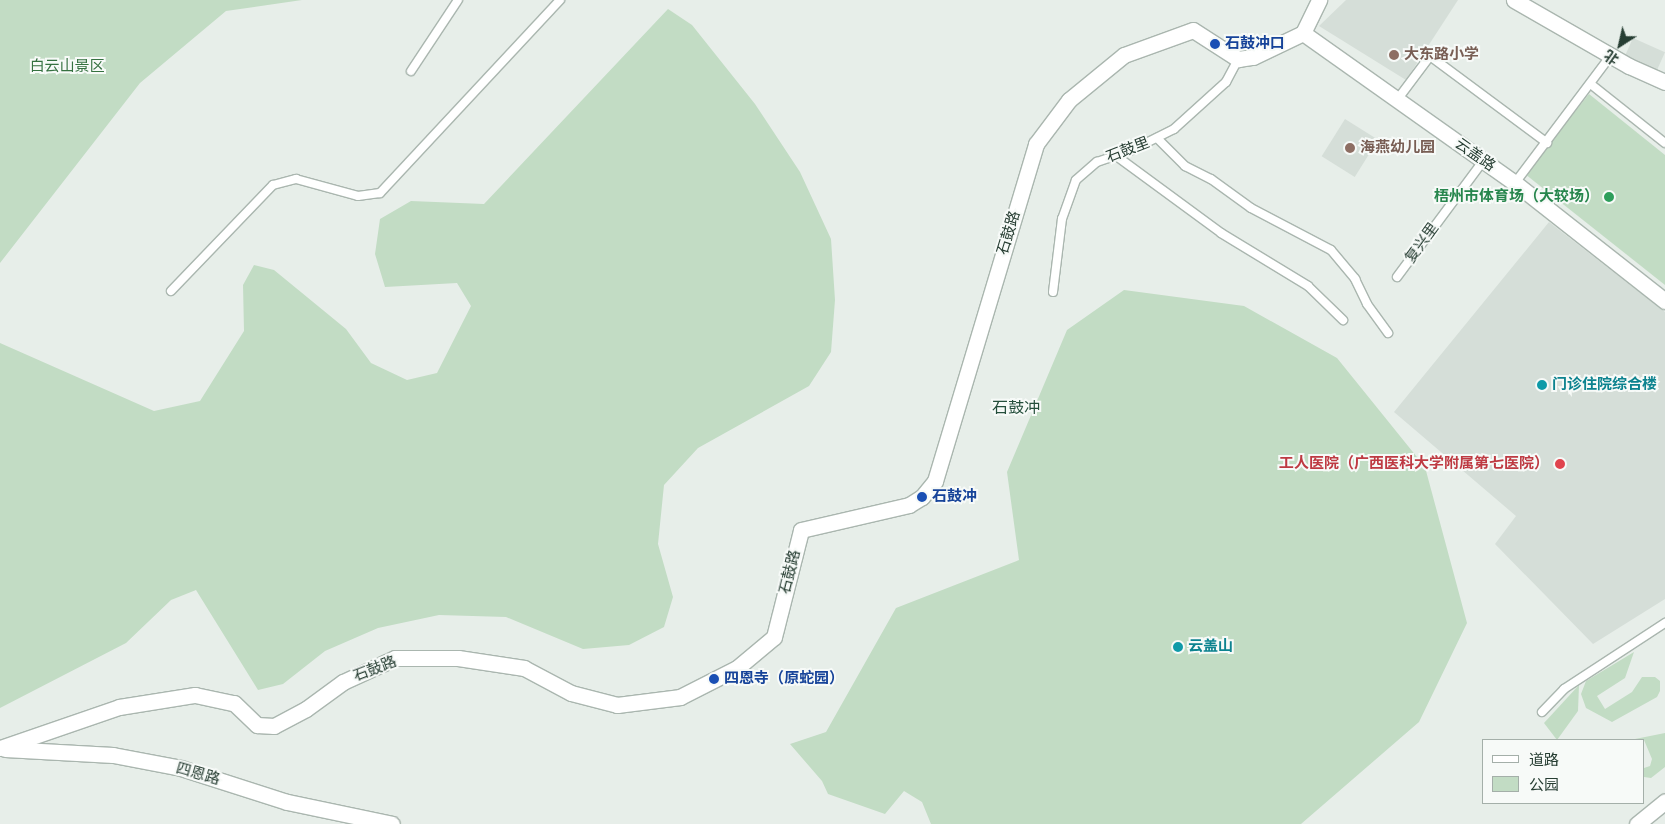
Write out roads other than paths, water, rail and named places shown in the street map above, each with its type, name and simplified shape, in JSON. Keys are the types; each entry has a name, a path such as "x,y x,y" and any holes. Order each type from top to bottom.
{"street":[{"path":"1238,59 1252,58 1303,34 1319,0"},
{"path":"1514,0 1611,55 1665,82"},
{"name":"石鼓路","path":"0,748 119,707 195,695 234,703 257,725 274,726 306,709 342,682 395,658 458,658 524,668 571,692 617,705 680,697 737,668 774,637 800,530 909,505 922,497 935,481 1036,144 1069,100 1124,55 1193,30 1238,59"},
{"name":"云盖路","path":"1303,34 1515,183 1665,300"},
{"name":"四恩路","path":"0,748 113,755 162,764 287,802 392,824"},
{"path":"1637,824 1665,801"}],"lane":[{"path":"411,71 458,0"},
{"path":"172,291 273,185 296,179 358,196 380,193 560,0"},
{"path":"1515,183 1592,85 1611,55"},
{"path":"1397,100 1430,56 1547,143"},
{"name":"石鼓里","path":"1054,292 1062,219 1076,180 1097,162 1157,138 1174,129 1226,82 1238,59"},
{"path":"1592,85 1665,143"},
{"path":"1157,138 1185,166 1210,179 1251,208 1331,250 1356,278 1367,304 1388,333"},
{"path":"1115,155 1222,233 1308,286 1343,320"},
{"name":"复兴里","path":"1397,277 1483,160"},
{"path":"1542,712 1564,689 1665,623"}],"place":[{"name":"石鼓冲口","path":"1215,44"},
{"name":"大东路小学","path":"1394,55"},
{"name":"海燕幼儿园","path":"1350,148"},
{"name":"梧州市体育场（大较场）","path":"1609,197"},
{"name":"门诊住院综合楼","path":"1542,385"},
{"name":"工人医院（广西医科大学附属第七医院）","path":"1560,464"},
{"name":"石鼓冲","path":"922,497"},
{"name":"云盖山","path":"1178,647"},
{"name":"四恩寺（原蛇园）","path":"714,679"}],"district":[{"name":"石鼓冲","path":"1016,408"}],"park label":[{"name":"白云山景区","path":"67,67"}]}
